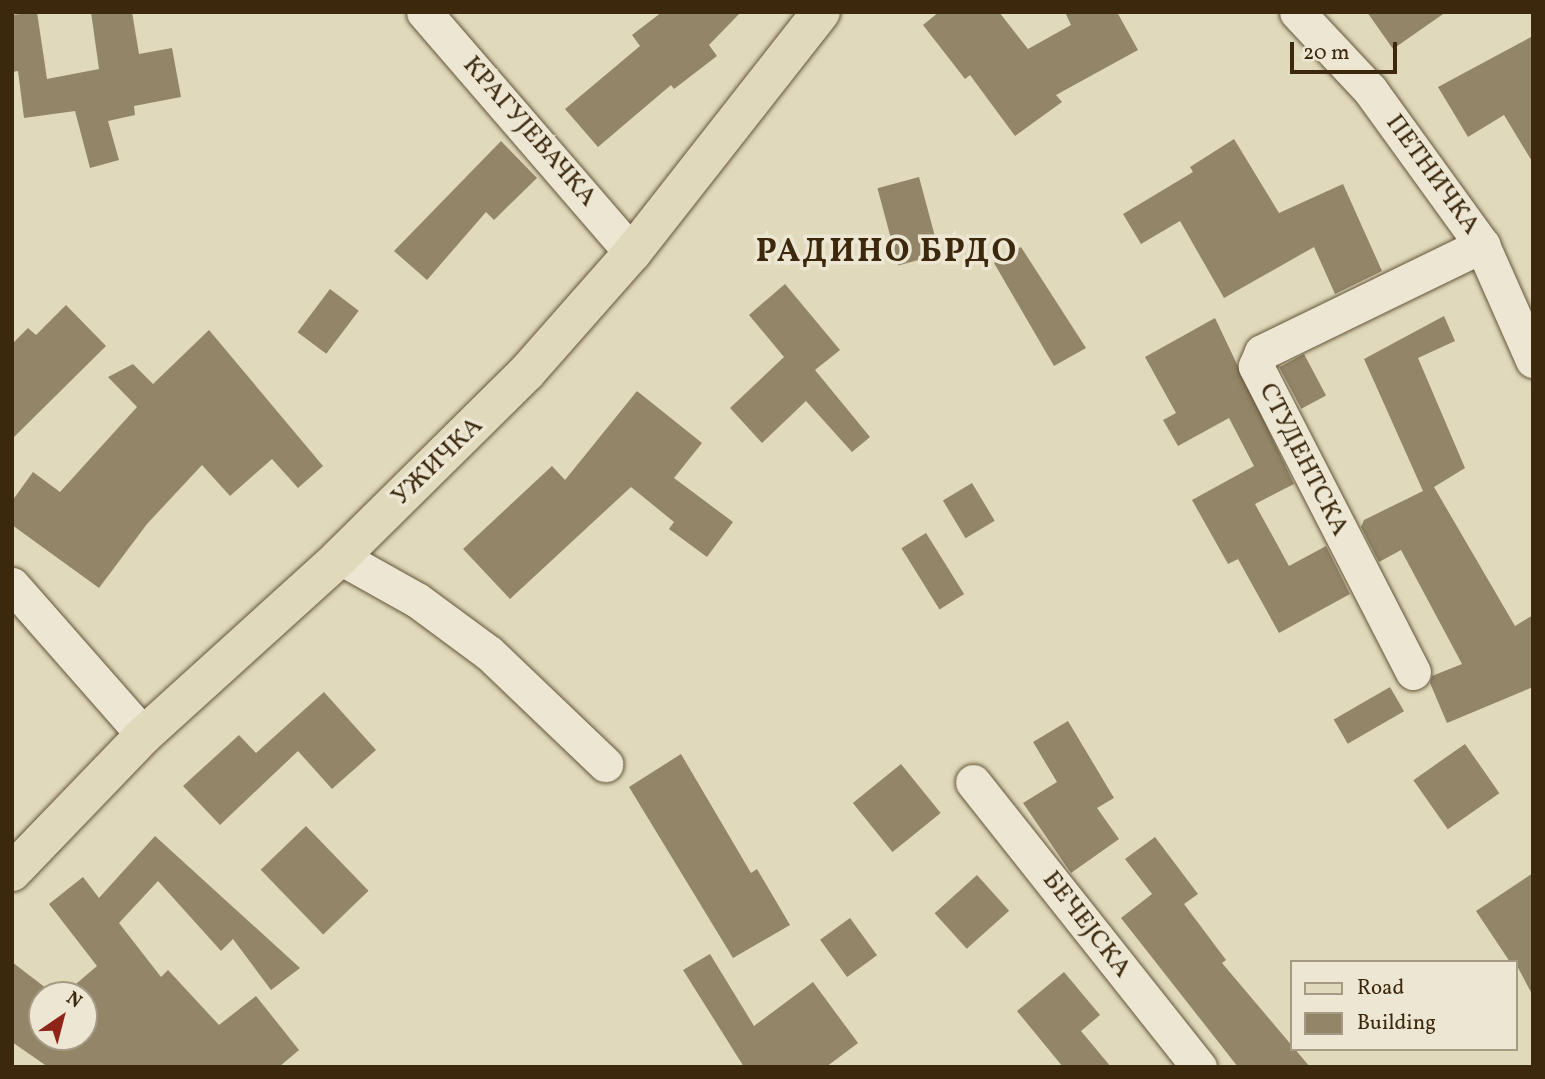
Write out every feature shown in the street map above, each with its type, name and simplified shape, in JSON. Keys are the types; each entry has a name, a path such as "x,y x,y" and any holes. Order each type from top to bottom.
{"main road":[{"name":"УЖИЧКА","path":"12,872 144,735 340,557 527,372 632,253 821,12"}],"street":[{"name":"КРАГУЈЕВАЧКА","path":"424,12 632,253"},
{"name":"ПЕТНИЧКА","path":"1297,12 1370,90 1482,245 1525,323 1533,360"},
{"name":"СТУДЕНТСКА","path":"1413,672 1256,366 1262,352 1482,245"},
{"path":"340,557 417,600 489,653 606,764"},
{"path":"12,585 144,735"},
{"name":"БЕЧЕЈСКА","path":"973,782 1199,1067"}],"building":[{"path":"37,12 47,79 99,69 91,12 132,12 139,54 172,48 181,97 134,106 135,115 108,121 119,160 90,168 75,111 24,118 18,71 12,72 12,15"},
{"path":"662,12 741,12 709,45 717,56 674,89 671,85 598,147 565,109 640,46 632,35"},
{"path":"939,12 999,12 1028,49 1071,25 1065,12 1117,12 1138,50 1056,95 1062,102 1015,136 970,75 965,79 923,25"},
{"path":"1367,12 1446,12 1393,49"},
{"path":"1533,36 1533,163 1504,115 1468,137 1438,87"},
{"path":"1234,139 1279,213 1343,184 1382,271 1335,294 1314,247 1224,298 1180,221 1141,244 1123,214 1193,172 1190,167"},
{"path":"501,141 537,178 494,220 486,212 427,280 394,251"},
{"path":"919,177 940,254 898,265 877,188"},
{"path":"1021,247 1086,348 1054,366 994,263"},
{"path":"785,284 840,350 815,370 870,437 852,452 806,401 762,443 730,408 784,357 749,315"},
{"path":"330,289 359,311 326,354 298,332"},
{"path":"66,305 106,346 12,439 12,344 28,328 36,335"},
{"path":"1444,316 1455,341 1418,358 1465,468 1434,487 1515,626 1533,615 1533,687 1447,723 1430,683 1432,676 1462,664 1401,550 1379,562 1361,527 1364,520 1423,491 1364,359"},
{"path":"1215,318 1294,484 1255,504 1289,566 1326,546 1350,594 1279,633 1238,559 1228,564 1192,500 1254,466 1229,418 1178,446 1163,420 1176,413 1145,357"},
{"path":"209,330 323,466 298,488 272,459 230,496 202,465 147,524 99,588 12,525 12,501 33,472 60,492 137,407 108,377 133,364 153,384"},
{"path":"1304,354 1326,395 1301,409 1279,367"},
{"path":"637,391 702,443 674,478 733,522 707,557 669,529 674,522 631,487 510,599 463,549 552,466 565,480"},
{"path":"972,483 995,521 966,538 943,501"},
{"path":"926,533 964,594 940,609 901,548"},
{"path":"1390,687 1404,711 1348,744 1334,720"},
{"path":"324,692 376,750 332,789 298,751 220,825 183,786 239,735 256,753"},
{"path":"1068,721 1114,798 1097,808 1119,839 1071,873 1023,803 1057,782 1033,742"},
{"path":"1465,744 1499,793 1448,829 1413,780"},
{"path":"681,754 751,873 757,869 790,925 733,958 629,787"},
{"path":"901,764 941,813 892,852 853,803"},
{"path":"306,826 369,891 323,935 261,870"},
{"path":"155,836 300,968 271,990 233,939 221,951 158,881 119,923 161,977 168,970 219,1025 256,996 299,1050 279,1067 48,1067 12,1042 12,962 37,981 28,981 28,1051 98,1051 98,981 79,981 97,966 49,904 83,877 99,898"},
{"path":"1155,837 1198,894 1184,904 1226,960 1222,963 1290,1043 1290,1051 1296,1051 1310,1067 1238,1067 1121,918 1152,894 1125,859"},
{"path":"1533,873 1533,996 1517,966 1517,960 1509,960 1476,911"},
{"path":"977,875 1009,911 967,949 935,913"},
{"path":"850,918 877,955 847,977 820,940"},
{"path":"710,954 754,1026 813,982 858,1043 826,1067 744,1067 683,970"},
{"path":"1064,972 1100,1015 1081,1031 1111,1067 1063,1067 1017,1011"}],"district":[{"name":"РАДИНО БРДО","path":"887,254"}]}
